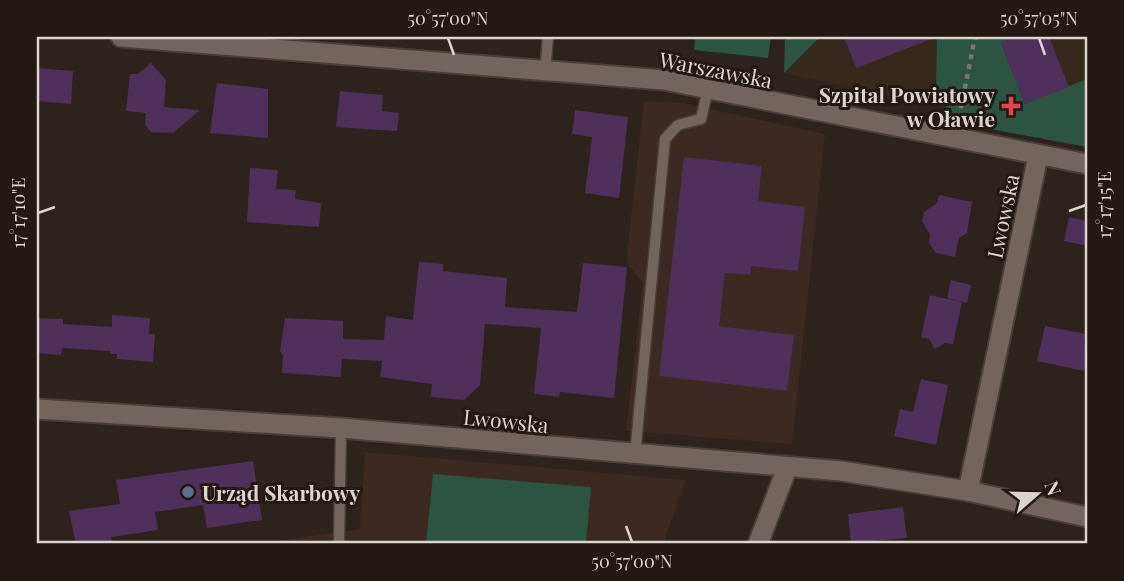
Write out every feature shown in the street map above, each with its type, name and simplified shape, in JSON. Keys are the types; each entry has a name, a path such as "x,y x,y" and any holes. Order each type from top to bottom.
{"street":[{"name":"Warszawska","path":"121,37 545,73 639,77 1087,164"},
{"name":"Lwowska","path":"968,491 1038,156"},
{"name":"Lwowska","path":"37,409 341,428 635,456 841,471 968,491 1087,517"},
{"path":"758,544 787,468"}],"lane":[{"path":"545,73 548,37"},
{"path":"635,456 665,139 678,125 701,120 708,89"},
{"path":"339,544 341,428"}],"path":[{"path":"955,140 975,37"}],"shaded area":[{"name":"Szpital Powiatowy w Oławie","path":"788,37 1087,37 1087,139 784,73"},
{"path":"644,101 683,103 825,134 792,444 626,431 643,283 626,262"},
{"path":"365,452 686,480 663,544 255,544 360,529"}],"green space":[{"path":"695,37 771,37 768,58 694,50"},
{"path":"785,37 820,37 784,73"},
{"path":"937,37 1015,37 1001,43 1025,104 1087,79 1087,147 958,123 936,92"},
{"path":"433,474 591,487 586,544 426,544"}],"building":[{"path":"844,37 933,37 934,38 856,68"},
{"path":"1015,37 1049,37 1069,87 1025,104 1001,43"},
{"path":"151,63 166,80 164,107 200,110 173,133 151,132 145,125 146,113 126,111 130,74 138,74"},
{"path":"37,68 73,71 71,104 37,101"},
{"path":"217,83 268,89 268,138 210,133"},
{"path":"340,91 383,95 382,111 399,113 397,131 336,127"},
{"path":"575,110 628,117 619,198 585,193 592,137 572,134"},
{"path":"684,157 762,166 758,201 805,207 798,271 751,266 750,275 725,273 719,326 794,335 787,391 659,376"},
{"path":"250,168 278,170 276,189 296,190 295,199 321,203 319,227 247,222"},
{"path":"939,195 972,202 967,233 959,238 955,257 936,253 929,243 930,234 922,221 924,212 937,203"},
{"path":"1069,217 1087,221 1087,246 1064,241"},
{"path":"419,262 443,264 443,271 507,278 505,307 577,312 583,263 627,267 614,398 560,392 559,397 534,394 541,328 485,324 480,385 464,400 431,397 432,384 380,377 382,361 342,359 341,377 282,373 283,355 280,351 285,318 343,321 343,339 384,340 386,316 413,320"},
{"path":"951,280 971,285 967,303 947,298"},
{"path":"930,295 962,302 953,344 945,343 935,349 929,339 921,337"},
{"path":"112,315 150,318 149,334 155,334 153,362 117,359 117,354 110,354 111,351 62,348 61,355 37,353 37,318 63,319 63,324 112,327"},
{"path":"1045,326 1085,334 1087,357 1084,371 1037,361"},
{"path":"921,379 948,385 936,445 894,436 900,409 913,412"},
{"name":"Urząd Skarbowy","path":"253,461 262,520 207,528 203,505 155,512 158,530 111,537 113,544 76,544 69,511 120,504 116,480"},
{"path":"903,507 907,538 875,541 876,544 851,544 848,514"}],"place":[{"name":"Szpital Powiatowy w Oławie","path":"1011,106"},
{"name":"Urząd Skarbowy","path":"188,492"}]}
